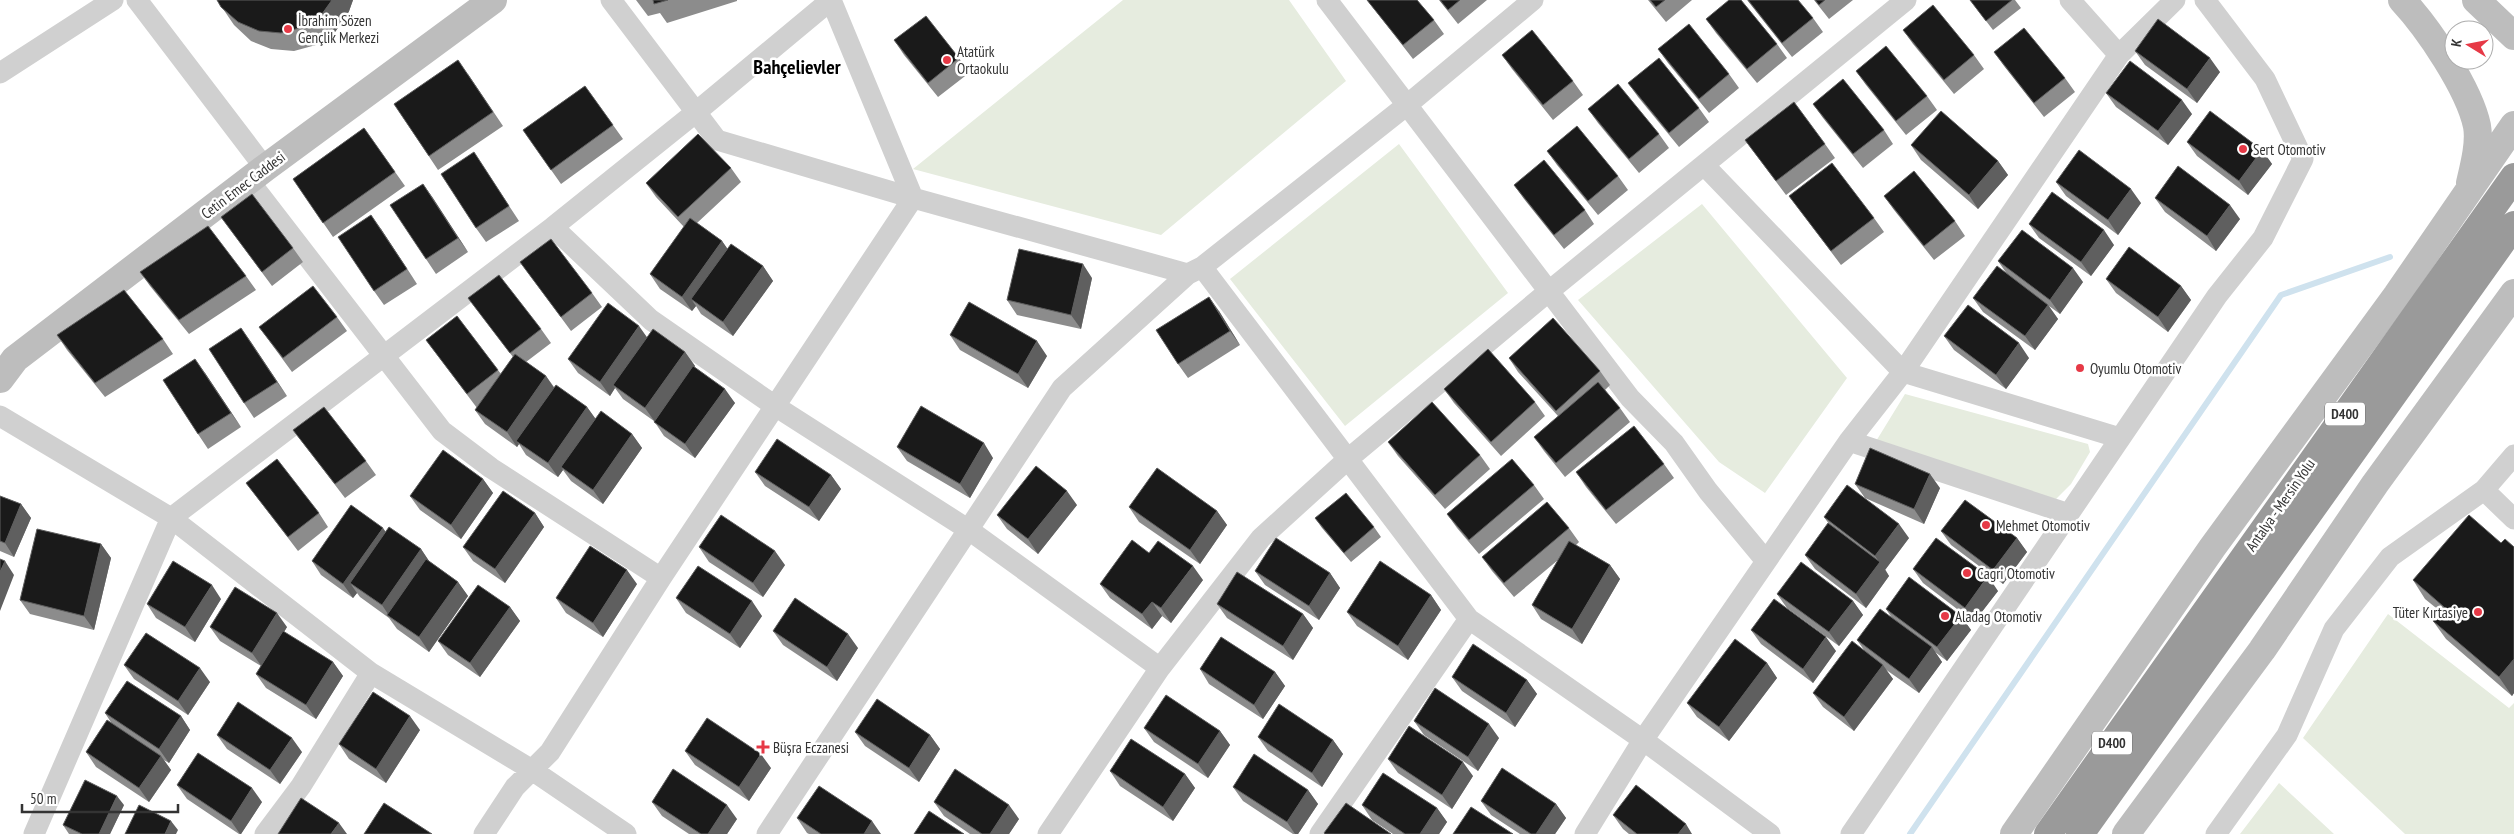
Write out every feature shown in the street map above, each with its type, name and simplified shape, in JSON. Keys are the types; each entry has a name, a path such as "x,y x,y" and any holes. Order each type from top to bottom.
{"highway":[{"name":"Antalya - Mersin Yolu","path":"2080,834 2186,660 2514,177"},
{"name":"Antalya - Mersin Yolu","path":"2048,834 2186,660 2514,225"}],"street":[{"path":"0,73 113,0"},
{"path":"137,0 382,356 442,431 491,468 661,578"},
{"name":"Cetin Emec Caddesi","path":"0,379 15,359 257,174 493,0"},
{"path":"611,0 717,140 913,198 1195,270 1348,459 1469,619 1644,740 1770,834"},
{"path":"34,834 170,518 553,226 695,113 831,0 913,198"},
{"path":"1327,0 1630,398 1674,442 1708,491 1766,562"},
{"path":"767,834 1062,388 1195,270 1407,105 1533,0"},
{"path":"1048,834 1160,668 1260,538 1348,459 1548,292 1906,0"},
{"path":"2070,0 2119,54"},
{"path":"1585,834 1644,740 1849,440 1903,372 2119,54 2175,0"},
{"path":"1851,834 2217,296 2263,238 2304,159 2266,79 2205,0"},
{"path":"2402,0 2419,18 2463,89 2477,127 2475,162 2468,192"},
{"path":"2476,0 2514,36"},
{"path":"2014,834 2212,548 2397,295 2512,131 2463,89"},
{"path":"1704,165 1903,372 2120,438"},
{"path":"484,834 515,787 550,752 661,578 913,198"},
{"path":"553,226 650,320 775,406 969,530 1160,668"},
{"path":"2126,834 2262,650 2375,484 2509,303"},
{"path":"0,416 170,518 371,673 532,770 626,834"},
{"path":"1849,440 2068,514"},
{"path":"2216,834 2287,735 2334,628 2390,557 2484,490 2514,454"},
{"path":"2484,490 2514,519"},
{"path":"1320,834 1469,619"},
{"path":"265,834 301,786 371,673"}],"shaded area":[{"path":"1123,0 1289,0 1346,81 1161,235 913,169"},
{"path":"1399,144 1508,293 1345,426 1230,279"},
{"path":"1702,204 1847,378 1765,493 1719,462 1578,300"},
{"path":"1905,394 2088,444 2090,452 2071,484 2056,499 1870,451"},
{"path":"2388,614 2509,708 2514,703 2514,834 2405,834 2303,738"},
{"path":"2279,783 2334,834 2240,834"}],"building":[{"path":"217,0 332,0 322,14 303,27 281,33 259,31 238,22 221,7"},
{"path":"653,0 668,0 654,4"},
{"path":"1367,0 1417,0 1434,20 1403,45"},
{"path":"1440,0 1460,0 1448,10"},
{"path":"1650,0 1665,0 1656,7"},
{"path":"1729,0 1741,0 1777,44 1747,69 1706,19"},
{"path":"1748,0 1798,0 1813,18 1782,43"},
{"path":"1815,0 1825,0 1819,5"},
{"path":"1970,0 2012,0 1986,21"},
{"path":"1933,5 1974,55 1944,80 1903,30"},
{"path":"926,16 959,58 928,83 894,40"},
{"path":"2158,19 2210,58 2187,89 2135,51"},
{"path":"1689,24 1729,74 1699,99 1658,49"},
{"path":"2024,28 2065,78 2034,103 1994,52"},
{"path":"1532,30 1573,81 1543,105 1502,55"},
{"path":"1886,46 1927,96 1896,121 1856,71"},
{"path":"1659,58 1699,108 1669,133 1628,83"},
{"path":"458,60 493,112 429,156 394,104"},
{"path":"2130,61 2182,100 2158,131 2106,93"},
{"path":"1843,79 1884,130 1853,154 1813,104"},
{"path":"1618,84 1659,134 1629,159 1588,109"},
{"path":"585,86 613,125 551,170 523,130"},
{"path":"1794,102 1825,144 1776,181 1745,140"},
{"path":"1941,111 1998,161 1969,195 1911,145"},
{"path":"2210,111 2262,150 2239,181 2187,142"},
{"path":"1577,126 1618,176 1588,201 1547,151"},
{"path":"364,128 395,172 323,223 293,179"},
{"path":"698,134 731,168 678,217 646,183"},
{"path":"2079,150 2131,189 2108,220 2056,182"},
{"path":"474,152 509,206 476,228 441,174"},
{"path":"1544,160 1585,210 1554,235 1514,185"},
{"path":"1832,163 1874,218 1831,251 1789,196"},
{"path":"2178,166 2230,205 2207,236 2155,198"},
{"path":"1914,171 1955,221 1924,246 1884,196"},
{"path":"423,184 458,238 426,259 390,205"},
{"path":"2052,192 2104,230 2081,262 2029,224"},
{"path":"252,194 293,248 262,272 221,217"},
{"path":"371,215 407,269 374,291 338,237"},
{"path":"690,218 722,241 682,297 650,274"},
{"path":"208,226 246,276 179,320 140,272"},
{"path":"2022,230 2073,268 2050,300 1998,261"},
{"path":"551,239 592,293 561,317 520,262"},
{"path":"731,244 763,266 723,322 691,299"},
{"path":"2129,247 2181,286 2158,317 2106,279"},
{"path":"1019,249 1083,264 1071,315 1007,300"},
{"path":"1997,266 2048,305 2025,336 1973,298"},
{"path":"499,275 541,329 510,353 468,298"},
{"path":"313,286 337,317 283,358 259,327"},
{"path":"124,290 163,339 95,383 57,335"},
{"path":"1209,297 1230,331 1178,364 1156,330"},
{"path":"969,302 1037,341 1018,374 950,335"},
{"path":"608,303 639,326 600,382 568,359"},
{"path":"1968,305 2019,343 1996,375 1944,336"},
{"path":"457,316 498,370 467,394 426,340"},
{"path":"1553,318 1600,371 1556,411 1509,358"},
{"path":"241,328 277,382 244,403 209,349"},
{"path":"653,329 685,352 645,408 613,385"},
{"path":"1488,349 1535,402 1491,442 1444,389"},
{"path":"515,354 546,376 507,432 475,410"},
{"path":"195,359 231,413 198,434 163,380"},
{"path":"693,366 725,389 685,444 654,422"},
{"path":"1598,382 1620,408 1556,463 1534,437"},
{"path":"556,385 587,407 548,463 516,441"},
{"path":"1432,402 1480,455 1435,495 1388,442"},
{"path":"921,406 984,443 960,484 897,447"},
{"path":"324,407 366,461 335,484 293,430"},
{"path":"601,411 632,434 593,490 561,467"},
{"path":"1634,426 1664,464 1606,510 1576,472"},
{"path":"777,439 831,475 809,507 755,472"},
{"path":"1870,448 1930,474 1914,509 1855,484"},
{"path":"443,450 483,479 451,525 410,496"},
{"path":"277,459 319,513 288,537 246,483"},
{"path":"1512,459 1534,485 1469,540 1447,514"},
{"path":"1036,466 1067,491 1028,539 997,515"},
{"path":"1157,468 1217,511 1190,550 1129,507"},
{"path":"1847,485 1899,524 1875,556 1824,517"},
{"path":"503,491 535,513 495,569 463,547"},
{"path":"1346,493 1374,527 1344,553 1315,518"},
{"path":"0,496 21,504 5,543 0,541"},
{"path":"1965,500 2017,538 1993,570 1941,531"},
{"path":"1547,502 1569,528 1504,583 1482,557"},
{"path":"351,505 383,528 343,584 312,561"},
{"path":"721,515 775,551 753,583 699,547"},
{"name":"Tüter Kırtasiye","path":"2469,515 2501,543 2505,539 2514,547 2514,659 2499,677 2433,621 2444,607 2413,580"},
{"path":"1828,523 1880,562 1856,594 1805,555"},
{"path":"389,527 421,549 382,605 350,583"},
{"path":"37,529 101,544 84,616 20,600"},
{"path":"1276,538 1330,573 1309,606 1255,571"},
{"path":"1936,538 1988,576 1965,608 1913,569"},
{"path":"1132,540 1149,553 1158,541 1193,566 1161,608 1152,602 1142,614 1100,584"},
{"path":"1569,541 1610,565 1572,629 1532,605"},
{"path":"590,546 627,570 593,623 556,598"},
{"path":"0,559 5,561 0,572"},
{"path":"426,559 458,582 419,637 387,615"},
{"path":"173,561 212,585 185,627 147,604"},
{"path":"1380,561 1431,595 1398,646 1347,612"},
{"path":"1801,562 1853,601 1829,632 1777,594"},
{"path":"698,566 752,601 730,634 676,598"},
{"path":"1237,572 1303,614 1283,646 1217,604"},
{"path":"1909,577 1961,616 1937,647 1886,609"},
{"path":"478,585 510,607 470,663 438,641"},
{"path":"235,587 277,613 252,653 210,627"},
{"path":"795,598 848,634 827,667 773,631"},
{"path":"1774,599 1826,637 1803,669 1751,630"},
{"path":"1880,609 1932,647 1909,679 1857,640"},
{"path":"283,631 333,662 306,705 256,674"},
{"path":"146,633 200,668 178,701 124,665"},
{"path":"1221,637 1275,672 1254,705 1200,669"},
{"path":"1735,639 1767,663 1719,727 1687,703"},
{"path":"1852,641 1883,665 1844,717 1813,693"},
{"path":"1473,644 1527,680 1506,713 1452,677"},
{"path":"127,681 181,716 159,749 105,713"},
{"path":"1435,688 1489,724 1468,757 1414,721"},
{"path":"373,692 410,716 376,769 339,744"},
{"path":"1166,695 1220,731 1198,764 1144,728"},
{"path":"877,699 930,735 909,768 855,732"},
{"path":"238,702 292,738 270,770 217,735"},
{"path":"1279,704 1333,740 1312,773 1258,737"},
{"path":"707,718 761,754 739,787 685,751"},
{"path":"107,720 161,756 139,788 86,752"},
{"path":"1409,726 1463,762 1442,795 1388,759"},
{"path":"1131,739 1185,774 1163,807 1110,771"},
{"path":"198,753 252,788 231,821 177,785"},
{"path":"1254,754 1308,790 1287,822 1233,787"},
{"path":"1502,768 1556,804 1536,834 1531,834 1481,801"},
{"path":"673,769 727,805 708,834 701,834 652,802"},
{"path":"955,769 1009,805 990,834 982,834 934,802"},
{"path":"1383,773 1437,808 1420,834 1405,834 1362,805"},
{"path":"85,780 117,796 99,834 82,834 63,825"},
{"path":"1636,785 1686,824 1678,834 1637,834 1613,815"},
{"path":"819,786 872,821 864,834 821,834 797,818"},
{"path":"301,798 339,823 331,834 278,834"},
{"path":"384,803 432,834 364,834"},
{"path":"1346,803 1391,834 1325,834"},
{"path":"139,805 171,821 165,834 125,834"},
{"path":"1471,807 1513,834 1453,834"},
{"path":"929,811 964,834 914,834"}],"waterway":[{"path":"1910,834 2281,295 2390,257"}],"place":[{"name":"İbrahim Sözen Gençlik Merkezi","path":"288,29"},
{"name":"Atatürk Ortaokulu","path":"947,60"},
{"name":"Sert Otomotiv","path":"2243,149"},
{"name":"Oyumlu Otomotiv","path":"2080,368"},
{"name":"Mehmet Otomotiv","path":"1986,525"},
{"name":"Cagri Otomotiv","path":"1967,573"},
{"name":"Tüter Kırtasiye","path":"2478,612"},
{"name":"Aladag Otomotiv","path":"1945,616"},
{"name":"Büşra Eczanesi","path":"763,747"}],"district":[{"name":"Bahçelievler","path":"797,67"}]}
